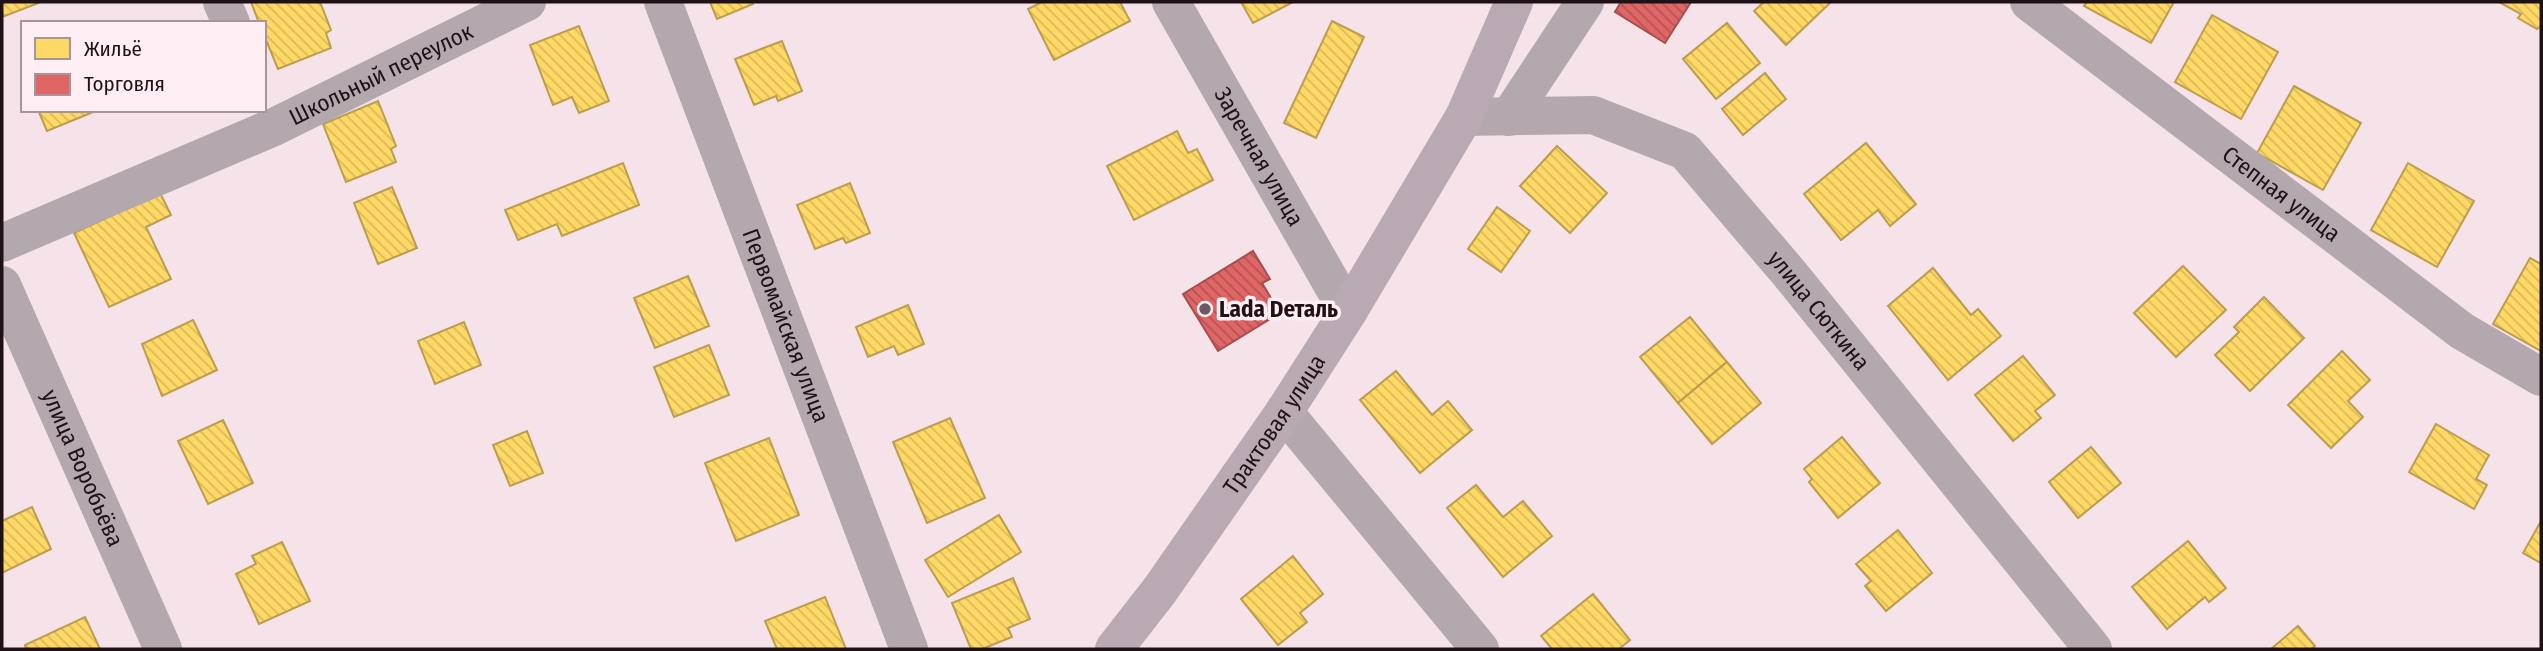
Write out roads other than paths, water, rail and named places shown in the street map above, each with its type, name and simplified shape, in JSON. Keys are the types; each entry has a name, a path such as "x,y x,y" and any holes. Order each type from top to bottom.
{"main road":[{"name":"Трактовая улица","path":"1114,649 1160,590 1284,412 1348,312 1464,117 1514,2"}],"street":[{"path":"222,2 229,21"},
{"name":"Школьный переулок","path":"2,243 269,115 527,2"},
{"name":"Первомайская улица","path":"663,2 909,649"},
{"name":"Заречная улица","path":"1171,2 1348,312"},
{"path":"1509,117 1585,2"},
{"name":"Степная улица","path":"2029,2 2462,331 2541,377"},
{"name":"улица Сюткина","path":"1464,117 1593,116 1685,151 1789,273 2094,649"},
{"name":"улица Воробьёва","path":"2,285 163,649"},
{"path":"1284,412 1480,649"}],"place":[{"name":"Lada Dеталь","path":"1205,309"}]}
